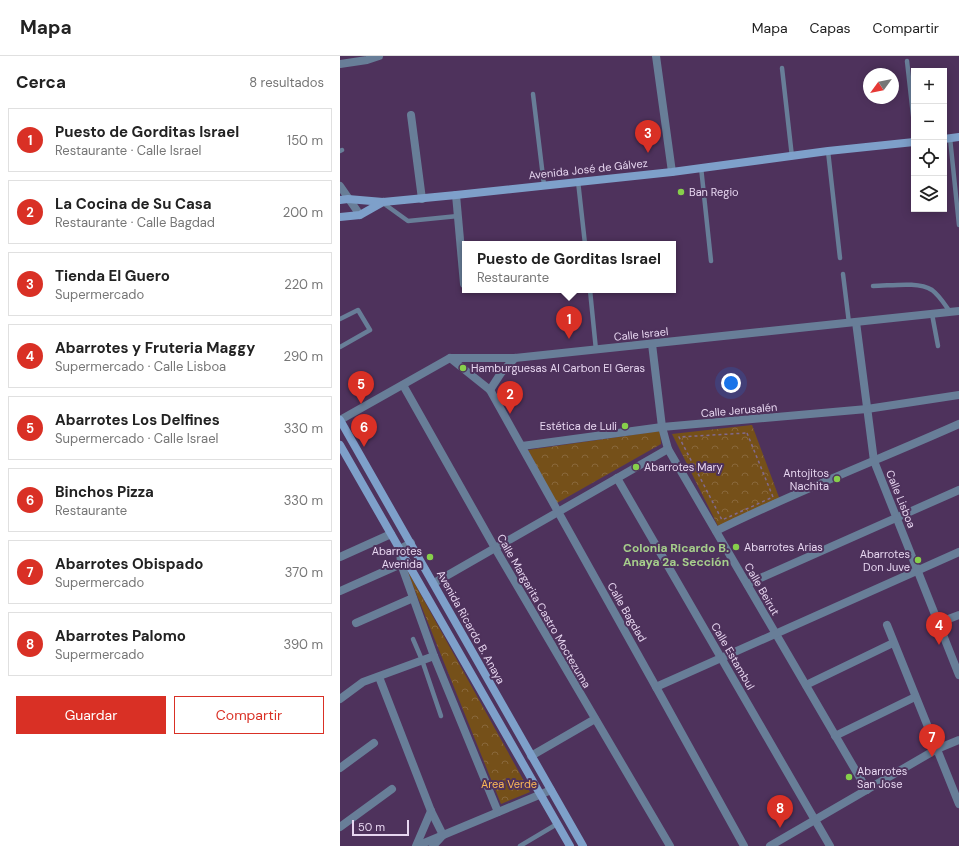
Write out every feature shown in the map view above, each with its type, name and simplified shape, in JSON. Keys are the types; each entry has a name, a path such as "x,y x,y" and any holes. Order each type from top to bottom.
{"main road":[{"path":"947,138 959,137"},
{"name":"Avenida José de Gálvez","path":"344,199 383,202 422,199 672,172 828,151 911,142"},
{"name":"Avenida José de Gálvez","path":"340,216 360,215 383,202"},
{"name":"Avenida Ricardo B. Anaya","path":"340,420 583,846"},
{"name":"Avenida Ricardo B. Anaya","path":"340,445 570,846"}],"street":[{"path":"340,64 367,60 379,56"},
{"path":"656,56 672,172"},
{"path":"411,114 422,199"},
{"path":"340,186 344,199 360,215"},
{"path":"456,195 462,261"},
{"name":"Calle Israel","path":"340,420 450,358 515,358 959,311"},
{"name":"Calle Lisboa","path":"852,323 867,409 874,462 959,675"},
{"name":"Calle Beirut","path":"652,344 662,428 668,449 867,790"},
{"name":"Calle Bagdad","path":"450,358 490,390 744,846"},
{"path":"490,390 501,373 515,358"},
{"name":"Calle Margarita Castro Moctezuma","path":"403,385 495,548 670,846"},
{"name":"Calle Jerusalén","path":"522,446 662,428 867,409 959,395"},
{"path":"716,531 781,500 874,462 959,424"},
{"path":"434,583 668,449"},
{"name":"Calle Estambul","path":"617,478 830,846"},
{"path":"747,584 959,490"},
{"path":"340,557 391,534"},
{"path":"411,543 400,549 401,564 434,656 498,812"},
{"path":"656,686 959,552"},
{"path":"340,591 401,564"},
{"path":"356,623 413,598"},
{"path":"938,623 959,615"},
{"path":"887,626 959,804"},
{"path":"806,685 893,643"},
{"path":"340,699 363,682 434,656"},
{"path":"379,677 431,811 443,835"},
{"path":"835,736 915,697"},
{"path":"531,756 595,719"},
{"path":"770,846 937,749 959,740"},
{"path":"340,768 374,743"},
{"path":"340,827 392,789"},
{"path":"417,846 551,790"},
{"path":"417,846 431,811"},
{"path":"433,846 443,835"}],"lane":[{"path":"907,61 912,104"},
{"path":"782,68 792,157"},
{"path":"533,94 544,185"},
{"path":"947,138 959,225"},
{"path":"828,151 840,258"},
{"path":"701,168 710,261"},
{"path":"578,181 585,241"},
{"path":"383,202 408,221 458,216"},
{"path":"844,274 852,323"},
{"path":"873,286 914,284 931,290 950,312"},
{"path":"590,293 596,350"},
{"path":"340,319 358,310 370,330 340,347"},
{"path":"932,314 938,346"},
{"path":"413,639 422,660 441,716"},
{"path":"521,846 557,824"}],"path":[{"path":"747,433 773,497 722,520 697,472 679,437 747,433"}],"green space":[{"path":"752,425 780,500 719,528 672,434"},
{"path":"660,431 661,444 557,503 528,450"},
{"name":"Area Verde","path":"406,568 530,792 501,804"}],"place":[{"name":"Tienda El Guero","path":"648,153"},
{"name":"Ban Regio","path":"681,192"},
{"name":"Puesto de Gorditas Israel","path":"569,339"},
{"name":"Hamburguesas Al Carbon El Geras","path":"463,368"},
{"name":"Abarrotes Los Delfines","path":"361,404"},
{"name":"La Cocina de Su Casa","path":"510,414"},
{"name":"Estética de Luli","path":"625,426"},
{"name":"Binchos Pizza","path":"364,447"},
{"name":"Abarrotes Mary","path":"636,467"},
{"name":"Antojitos Nachita","path":"837,479"},
{"name":"Abarrotes Arias","path":"736,547"},
{"name":"Abarrotes Avenida","path":"430,557"},
{"name":"Abarrotes Don Juve","path":"918,560"},
{"name":"Abarrotes y Fruteria Maggy","path":"939,645"},
{"name":"Abarrotes Obispado","path":"932,757"},
{"name":"Abarrotes San Jose","path":"849,777"},
{"name":"Abarrotes Palomo","path":"780,828"}],"district":[{"name":"Colonia Ricardo B. Anaya 2a. Sección","path":"676,555"}]}
